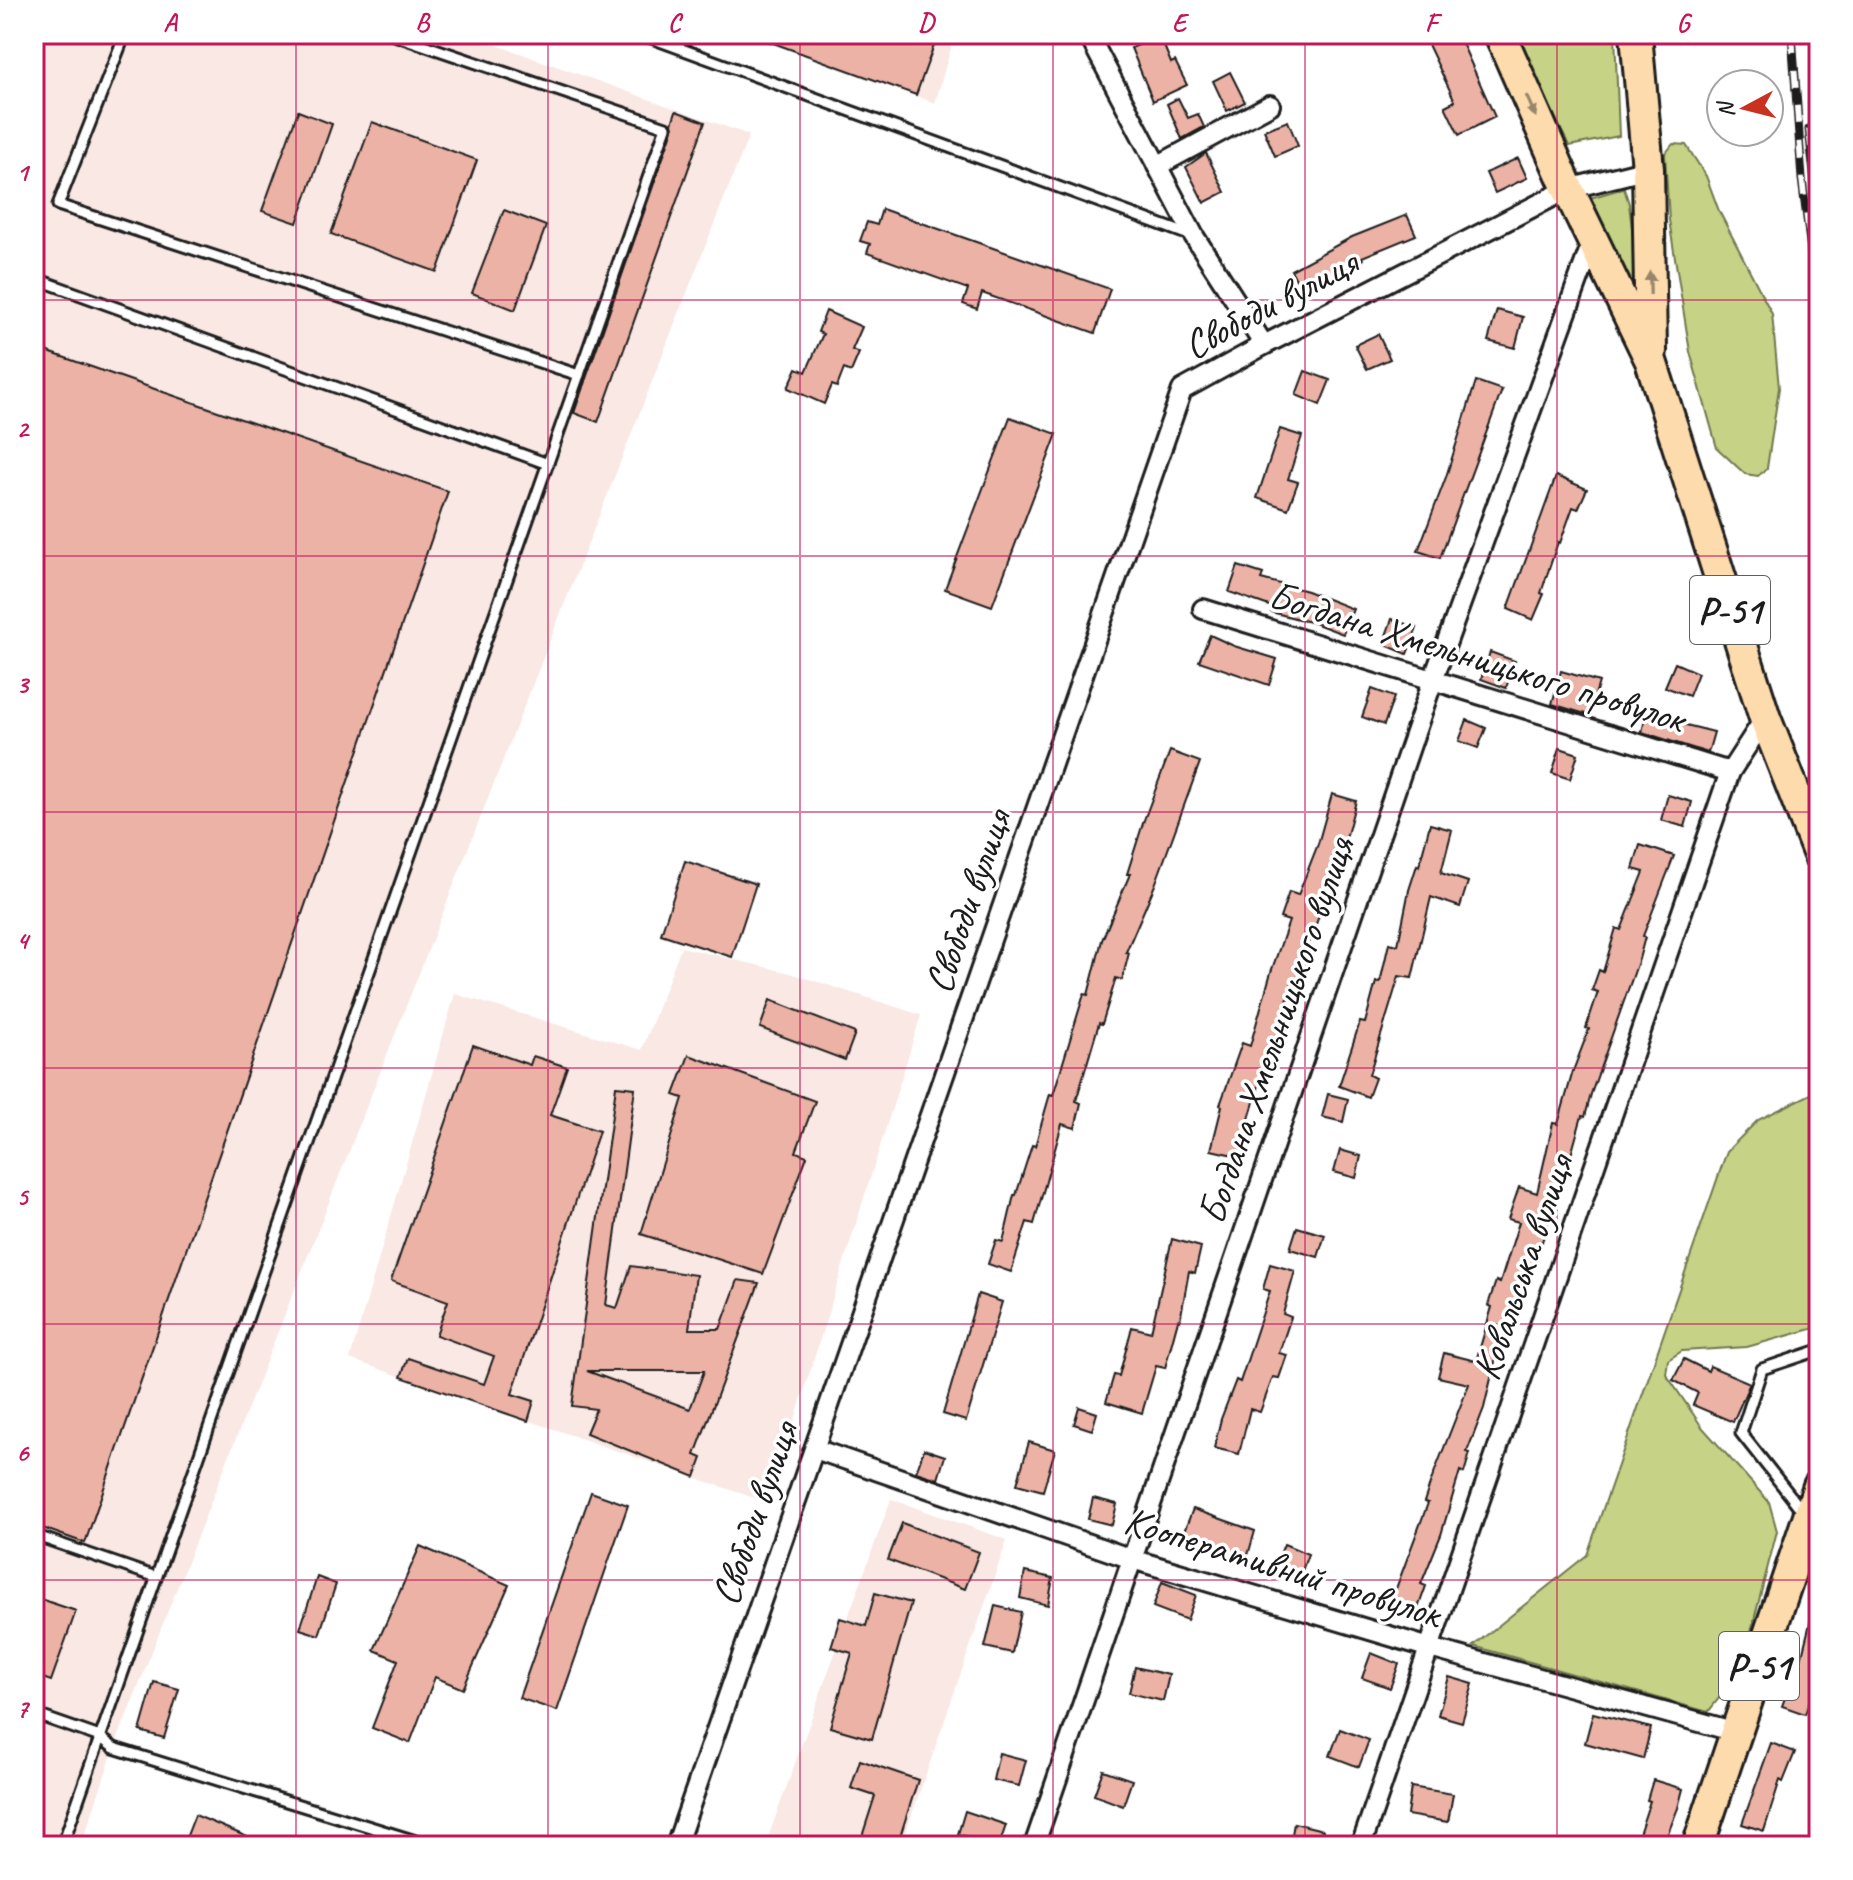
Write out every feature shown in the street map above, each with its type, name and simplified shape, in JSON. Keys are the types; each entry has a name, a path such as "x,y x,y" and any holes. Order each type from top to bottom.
{"main road":[{"name":"Р-51","path":"1500,34 1568,189 1651,361 1765,718 1819,855"},
{"name":"Р-51","path":"1636,34 1648,169 1651,361"},
{"name":"Р-51","path":"1698,1846 1819,1486"}],"street":[{"path":"1088,34 1194,236 1264,345"},
{"path":"1157,166 1270,105"},
{"name":"Свободи вулиця","path":"676,1846 1182,390 1568,189 1648,169"},
{"name":"Богдана Хмельницького вулиця","path":"1034,1846 1433,680 1593,240"},
{"name":"Богдана Хмельницького провулок","path":"1203,609 1730,772"},
{"name":"Ковальська вулиця","path":"1361,1846 1730,772 1765,718"},
{"name":"Кооперативний провулок","path":"815,1449 1132,1559 1430,1648 1736,1732"}],"lane":[{"path":"125,34 58,205 579,375"},
{"path":"62,1846 666,127 391,34"},
{"path":"644,35 1194,236"},
{"path":"34,278 548,464"},
{"path":"1809,1519 1741,1433 1762,1369 1819,1350"},
{"path":"34,1535 156,1577"},
{"path":"34,1714 100,1737 114,1748 432,1846"},
{"path":"34,1841 49,1846"}],"shaded area":[{"path":"34,34 466,34 749,135 114,1748 81,1846 34,1846"},
{"path":"747,34 955,34 935,103"},
{"path":"681,947 790,973 921,1015 769,1503 350,1359 455,994 642,1050"},
{"path":"891,1499 1007,1540 901,1846 765,1846"}],"green space":[{"path":"1515,34 1615,34 1619,136 1569,146"},
{"path":"1673,144 1686,145 1706,176 1719,211 1772,314 1779,388 1767,468 1758,476 1745,474 1717,448 1690,352 1669,220 1665,154"},
{"path":"1624,188 1629,204 1640,293 1631,294 1590,198"},
{"path":"1819,1090 1819,1327 1747,1347 1682,1351 1668,1360 1666,1374 1702,1427 1769,1502 1777,1531 1741,1670 1708,1712 1473,1646 1587,1555 1727,1151 1758,1120"}],"building":[{"path":"754,34 938,34 916,95"},
{"path":"1423,34 1458,34 1495,117 1459,135 1445,106 1455,101"},
{"path":"1160,36 1171,63 1175,61 1187,85 1153,101 1131,48"},
{"path":"1230,72 1245,102 1227,111 1213,81"},
{"path":"1178,98 1188,118 1198,114 1204,127 1182,139 1167,104"},
{"path":"298,111 332,124 297,223 262,211"},
{"path":"676,111 705,122 598,422 574,413 673,129"},
{"path":"1288,121 1298,146 1275,156 1264,130"},
{"path":"372,122 477,160 437,272 331,234"},
{"path":"1206,153 1225,192 1204,203 1186,167"},
{"path":"1518,158 1527,178 1495,193 1486,173"},
{"path":"882,209 1110,289 1095,333 982,293 977,309 963,304 968,289 867,253 870,244 860,241 867,222 877,225"},
{"path":"504,210 546,226 515,310 472,293"},
{"path":"1407,215 1416,235 1362,257 1363,260 1302,291 1291,270 1352,237"},
{"path":"1497,310 1523,317 1515,348 1488,341"},
{"path":"826,311 862,327 852,350 859,353 851,372 844,369 837,387 832,385 824,404 788,388 797,368 806,372 823,334 818,332"},
{"path":"1378,334 1390,359 1367,369 1355,345"},
{"path":"34,347 448,491 85,1543 34,1525"},
{"path":"1305,371 1330,380 1320,405 1296,395"},
{"path":"1476,381 1502,390 1440,558 1418,551 1446,477"},
{"path":"1010,417 1057,434 992,606 945,589"},
{"path":"1280,429 1302,436 1288,479 1298,482 1288,509 1257,498"},
{"path":"1556,476 1587,489 1578,509 1573,507 1558,542 1541,593 1544,594 1533,620 1508,609"},
{"path":"1238,566 1263,574 1261,579 1307,591 1353,609 1343,634 1271,612 1272,607 1229,592"},
{"path":"1392,619 1417,628 1407,654 1383,644"},
{"path":"1210,635 1277,659 1269,685 1199,661"},
{"path":"1490,652 1515,661 1506,688 1481,679"},
{"path":"1675,663 1698,673 1689,696 1665,687"},
{"path":"1561,671 1599,682 1589,715 1552,704"},
{"path":"1372,689 1394,697 1384,725 1362,717"},
{"path":"1646,715 1714,732 1708,753 1642,732"},
{"path":"1467,720 1486,728 1478,748 1459,741"},
{"path":"1560,748 1578,754 1570,779 1552,773"},
{"path":"1170,751 1200,762 1155,885 1126,952 1129,953 1122,980 1116,978 1102,1024 1099,1023 1076,1101 1081,1103 1075,1128 1062,1124 1034,1224 1027,1222 1011,1272 988,1264 996,1240 1003,1242 1014,1195 1032,1145 1035,1146 1050,1094 1053,1095 1084,994 1088,995 1102,940 1130,874 1127,874 1144,820"},
{"path":"1332,794 1356,801 1308,953 1298,980 1293,979 1273,1055 1265,1077 1262,1075 1238,1156 1211,1150 1220,1105 1242,1043 1250,1046 1289,921 1280,918 1289,892 1298,895 1318,844"},
{"path":"1668,795 1692,802 1685,827 1661,820"},
{"path":"1430,824 1452,830 1441,873 1468,882 1460,907 1431,897 1412,978 1399,976 1369,1075 1375,1078 1368,1097 1339,1086 1360,1022 1365,1023 1376,982 1380,983 1389,943 1398,945 1409,890"},
{"path":"1640,845 1674,856 1643,936 1639,959 1585,1117 1582,1116 1562,1187 1531,1275 1528,1274 1510,1322 1503,1350 1498,1349 1484,1408 1467,1452 1470,1453 1464,1473 1460,1471 1441,1535 1421,1584 1426,1586 1417,1611 1391,1602 1428,1503 1424,1502 1431,1481 1469,1384 1438,1377 1444,1353 1476,1361 1492,1307 1488,1305 1496,1281 1500,1283 1519,1222 1508,1219 1519,1187 1537,1193 1553,1123 1558,1124 1589,1029 1586,1028 1598,992 1592,990 1599,970 1603,972 1616,928 1621,930 1644,872 1633,869"},
{"path":"685,861 756,884 732,957 661,934"},
{"path":"770,1000 855,1033 845,1060 760,1028"},
{"path":"473,1045 530,1065 533,1056 567,1067 550,1115 599,1131 512,1394 534,1401 528,1421 401,1377 408,1358 484,1384 494,1356 436,1335 448,1301 391,1281"},
{"path":"689,1055 815,1101 796,1152 807,1156 763,1274 641,1234 683,1098 674,1095"},
{"path":"616,1086 635,1088 606,1305 617,1308 631,1266 696,1275 689,1329 720,1329 738,1280 759,1283 695,1455 702,1458 695,1477 586,1433 596,1409 572,1406","holes":["587,1371 704,1371 690,1409"]},
{"path":"1328,1094 1348,1099 1343,1122 1322,1117"},
{"path":"1340,1150 1361,1156 1356,1178 1334,1172"},
{"path":"1297,1227 1325,1235 1318,1257 1290,1249"},
{"path":"1172,1239 1201,1247 1195,1273 1189,1271 1180,1321 1165,1368 1156,1366 1142,1413 1106,1402 1114,1375 1119,1376 1132,1327 1151,1332"},
{"path":"1270,1264 1295,1271 1283,1314 1291,1317 1279,1353 1287,1355 1279,1378 1273,1377 1260,1412 1250,1409 1239,1454 1214,1448 1221,1419 1236,1380 1240,1382 1270,1291 1263,1289"},
{"path":"978,1294 1002,1302 966,1421 943,1414"},
{"path":"1684,1359 1708,1371 1710,1366 1750,1383 1733,1422 1693,1405 1698,1393 1673,1380"},
{"path":"1079,1407 1097,1413 1092,1430 1074,1424"},
{"path":"1029,1442 1055,1450 1043,1491 1017,1484"},
{"path":"924,1449 945,1456 938,1479 916,1472"},
{"path":"591,1492 628,1505 557,1711 519,1698"},
{"path":"1093,1498 1117,1504 1112,1525 1088,1519"},
{"path":"1193,1509 1255,1531 1246,1562 1181,1539"},
{"path":"902,1523 979,1552 965,1589 888,1560"},
{"path":"1284,1544 1308,1554 1298,1582 1273,1572"},
{"path":"420,1546 509,1585 463,1689 435,1677 410,1743 372,1728 398,1660 374,1650"},
{"path":"1025,1572 1053,1578 1048,1605 1020,1598"},
{"path":"317,1577 336,1584 319,1635 300,1629"},
{"path":"1162,1582 1196,1595 1187,1620 1153,1607"},
{"path":"875,1593 911,1603 872,1739 830,1727 852,1653 831,1647 840,1618 866,1626"},
{"path":"34,1597 76,1611 51,1681 34,1675"},
{"path":"995,1606 1021,1612 1012,1653 985,1647"},
{"path":"1813,1611 1819,1612 1819,1675 1805,1714 1782,1706 1792,1679 1796,1680"},
{"path":"1371,1653 1399,1664 1390,1688 1362,1678"},
{"path":"1135,1667 1169,1675 1163,1701 1129,1693"},
{"path":"1449,1677 1473,1684 1462,1722 1438,1715"},
{"path":"154,1682 179,1689 164,1738 140,1731"},
{"path":"1593,1713 1651,1728 1643,1759 1585,1743"},
{"path":"1340,1729 1369,1740 1359,1767 1330,1756"},
{"path":"1771,1743 1795,1752 1783,1782 1780,1780 1764,1831 1742,1824"},
{"path":"999,1753 1026,1760 1019,1786 993,1780"},
{"path":"860,1760 918,1780 897,1846 859,1846 875,1796 851,1788"},
{"path":"1103,1770 1132,1780 1123,1806 1094,1795"},
{"path":"1653,1780 1683,1789 1678,1808 1663,1846 1635,1846 1650,1801 1647,1800"},
{"path":"1411,1787 1453,1794 1448,1822 1407,1815"},
{"path":"965,1811 1006,1825 999,1846 958,1834"},
{"path":"195,1815 269,1846 183,1846"},
{"path":"1294,1823 1323,1830 1320,1846 1290,1846"}],"railway":[{"path":"1792,34 1802,179 1819,314"},
{"path":"1809,129 1819,217"}]}
